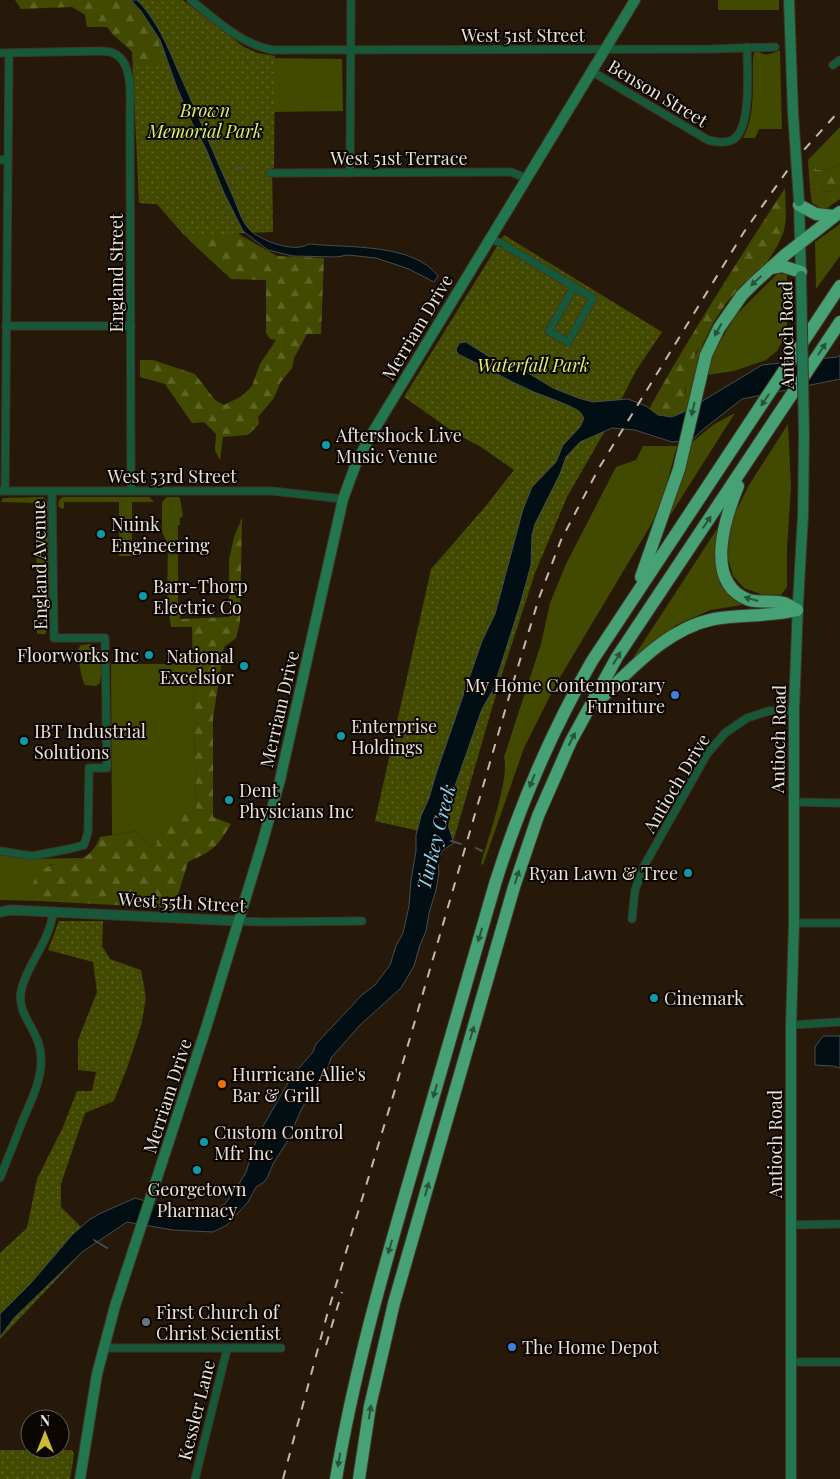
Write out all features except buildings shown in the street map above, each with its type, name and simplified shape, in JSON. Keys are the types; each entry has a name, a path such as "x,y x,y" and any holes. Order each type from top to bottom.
{"highway":[{"path":"799,203 816,214 837,214"},
{"path":"634,596 673,486 702,369 712,341 727,315 742,295 771,268 837,214"},
{"path":"771,268 782,266 801,274"},
{"path":"336,1479 342,1441 371,1316 506,847 551,736 592,661 840,286"},
{"path":"359,1479 372,1396 394,1303 514,886 538,816 584,715 618,657 840,322"},
{"path":"747,464 723,528 721,553 724,573 734,591 742,596 750,600 784,603 797,610"},
{"path":"584,715 660,644 681,631 711,620 728,617 782,614 797,610"},
{"path":"362,1460 366,1479"}],"main road":[{"name":"Merriam Drive","path":"80,1479 98,1374 115,1306 206,1028 280,780 343,499 357,461 371,434 634,0"},
{"name":"Antioch Road","path":"789,0 793,113 801,243 804,434 803,515 797,610 794,710 794,923 791,1025 791,1479"}],"street":[{"name":"West 51st Street","path":"191,0 240,39 251,45 272,50 604,50 774,47"},
{"path":"350,173 351,0"},
{"name":"Benson Street","path":"592,71 708,140 728,142 737,136 745,118 747,47"},
{"name":"England Street","path":"8,53 101,51 113,53 121,58 127,67 130,118 131,490"},
{"path":"0,52 8,53 4,160 6,326 3,491"},
{"name":"West 51st Terrace","path":"270,173 511,172 526,178"},
{"path":"490,239 501,243 593,298 568,342 549,331 574,287"},
{"path":"6,326 131,326"},
{"name":"West 53rd Street","path":"3,491 272,491 343,499"},
{"name":"England Avenue","path":"0,851 32,856 84,844 88,832 88,768 107,768 105,638 54,638 52,491"},
{"name":"Antioch Drive","path":"632,919 635,890 644,866 707,754 725,733 747,718 769,711 794,710"},
{"path":"793,802 840,803"},
{"name":"West 55th Street","path":"0,912 11,910 263,922 362,921"},
{"path":"0,1178 39,1080 42,1058 40,1048 37,1038 23,1013 20,1001 24,982 51,926 53,912"},
{"path":"794,923 840,923"},
{"path":"791,1025 840,1022"},
{"path":"792,1225 840,1224"},
{"path":"104,1348 281,1348"},
{"name":"Kessler Lane","path":"195,1479 227,1348"},
{"path":"792,1362 840,1362"}],"green space":[{"path":"15,0 134,0 154,18 167,43 229,214 240,235 277,256 324,258 321,334 307,334 294,358 292,368 280,383 274,398 258,417 259,424 248,435 223,437 220,460 215,451 216,434 204,422 192,423 165,384 140,377 140,360 153,360 195,374 215,400 224,405 242,396 252,386 260,364 276,340 270,339 266,333 266,280 231,279 190,241 157,204 139,203 132,52 107,27 87,27 85,15 72,7 21,9"},
{"name":"Brown Memorial Park","path":"134,0 183,0 244,47 258,53 275,56 274,168 272,169 273,232 184,235 157,204 139,203 134,64 163,64 154,19"},
{"path":"718,0 779,0 779,10 718,10"},
{"path":"241,49 269,58 342,59 343,111 274,112 274,162"},
{"path":"755,49 767,54 780,50 782,129 759,129 755,138 743,138 752,109 753,58"},
{"path":"840,127 840,164 830,169 817,170 808,160"},
{"path":"808,160 817,170 830,169 840,164 840,186 829,192 810,189"},
{"path":"840,186 840,199 826,209 819,209 819,207 812,203 810,189 829,192"},
{"path":"785,188 786,218 784,231 778,245 767,262 727,302 713,323 703,344 696,352 685,390 685,402 689,402 686,411 667,417 654,413 649,409 681,353"},
{"path":"840,224 840,256 816,289 815,242"},
{"name":"Waterfall Park","path":"504,235 662,332 637,369 606,429 567,497 535,573 502,674 454,839 375,821 431,569 485,507 514,470 481,447 455,433 404,397"},
{"path":"787,273 787,333 777,351 766,360 734,371 707,375 715,350 735,316 777,274"},
{"path":"703,344 689,402 685,402 689,371 698,350"},
{"path":"735,413 671,514 669,512 684,473 691,443 713,425"},
{"path":"788,424 791,487 787,587 780,596 766,596 744,588 733,576 727,555 731,521 749,485"},
{"path":"643,446 677,446 665,490 652,523 556,684 524,748 483,865 481,864 504,780 504,757 541,644 550,603 566,564 616,467 636,460"},
{"path":"43,497 49,503 49,629 45,634 37,634 36,503 1,502 3,498"},
{"path":"63,497 149,497 154,502 132,502 132,550 135,556 119,556 119,502 64,502 64,508 62,509 58,506 59,500"},
{"path":"167,497 180,498 183,516 180,518 180,525 178,525 178,601 167,602 168,544 162,532 162,502"},
{"path":"242,518 240,622 236,638 224,647 213,718 213,817 231,824 213,848 188,862 174,908 38,901 30,894 37,875 45,868 78,860 86,856 94,849 100,837 137,831 150,847 157,845 157,834 171,811 196,812 192,627 171,627 167,602 178,601 180,619 229,617 229,560 234,537"},
{"path":"717,529 716,554 743,602 742,605 711,610 676,625 640,656 633,658"},
{"path":"90,644 98,651 101,660 100,683 96,686 85,685 79,662 78,649 81,645"},
{"path":"111,664 193,664 196,813 157,845 150,847 137,831 112,835"},
{"path":"0,855 25,859 82,858 78,861 50,865 30,894 38,901 0,900"},
{"path":"59,921 103,921 102,946 110,959 141,970 146,998 141,1026 114,1101 85,1113 61,1184 61,1207 94,1240 0,1339 0,1253 27,1228 37,1179 63,1127 77,1091 92,1091 96,1072 78,1070 78,1040 97,992 93,962 48,950"},
{"path":"0,1450 20,1450 20,1459 70,1459 70,1450 74,1454 70,1479 0,1479"}],"water":[{"path":"131,0 137,0 144,8 171,53 242,219 252,232 272,243 288,247 309,244 360,247 396,252 427,265 438,276 434,282 409,269 376,258 348,255 336,257 293,256 268,250 243,231 224,193 206,149 192,123 160,40 141,11"},
{"name":"Turkey Creek","path":"466,342 507,367 525,371 553,388 578,398 593,402 628,399 646,406 658,415 672,417 686,411 762,365 837,357 840,355 840,379 742,399 692,440 672,442 635,430 612,428 580,442 566,457 560,474 535,524 532,535 531,565 520,605 493,690 482,709 455,786 446,819 454,843 443,850 438,859 439,873 426,931 414,966 401,988 360,1025 331,1058 326,1073 312,1091 301,1110 287,1142 274,1162 267,1178 256,1187 248,1202 227,1225 213,1232 173,1230 127,1222 82,1252 14,1318 0,1337 0,1314 31,1283 72,1235 99,1214 135,1198 188,1213 208,1213 225,1204 246,1172 258,1135 292,1076 313,1052 316,1044 362,995 375,985 390,965 396,946 403,933 409,906 416,851 416,835 421,816 429,798 482,641 495,614 523,509 532,487 556,462 563,445 580,427 584,418 580,412 571,407 524,388 458,354 456,350 459,343"},
{"path":"823,1036 840,1036 840,1068 815,1065 815,1047"}],"waterway":[{"path":"236,169 242,168"},
{"name":"Turkey Creek","path":"451,841 461,844"},
{"path":"476,848 482,851"},
{"path":"94,1240 107,1248"}],"railway":[{"path":"283,1479 327,1315 394,1093 513,683 539,598 561,540 599,468 744,232 794,161 840,110"},
{"path":"326,1345 342,1292"}],"place":[{"name":"Aftershock Live Music Venue","path":"326,445"},
{"name":"Nuink Engineering","path":"101,534"},
{"name":"Barr-Thorp Electric Co","path":"143,596"},
{"name":"Floorworks Inc","path":"149,655"},
{"name":"National Excelsior","path":"244,666"},
{"name":"My Home Contemporary Furniture","path":"675,695"},
{"name":"Enterprise Holdings","path":"341,736"},
{"name":"IBT Industrial Solutions","path":"24,741"},
{"name":"Dent Physicians Inc","path":"229,800"},
{"name":"Ryan Lawn & Tree","path":"688,873"},
{"name":"Cinemark","path":"654,998"},
{"name":"Hurricane Allie's Bar & Grill","path":"222,1084"},
{"name":"Custom Control Mfr Inc","path":"204,1142"},
{"name":"Georgetown Pharmacy","path":"197,1170"},
{"name":"First Church of Christ Scientist","path":"146,1322"},
{"name":"The Home Depot","path":"512,1347"}]}
